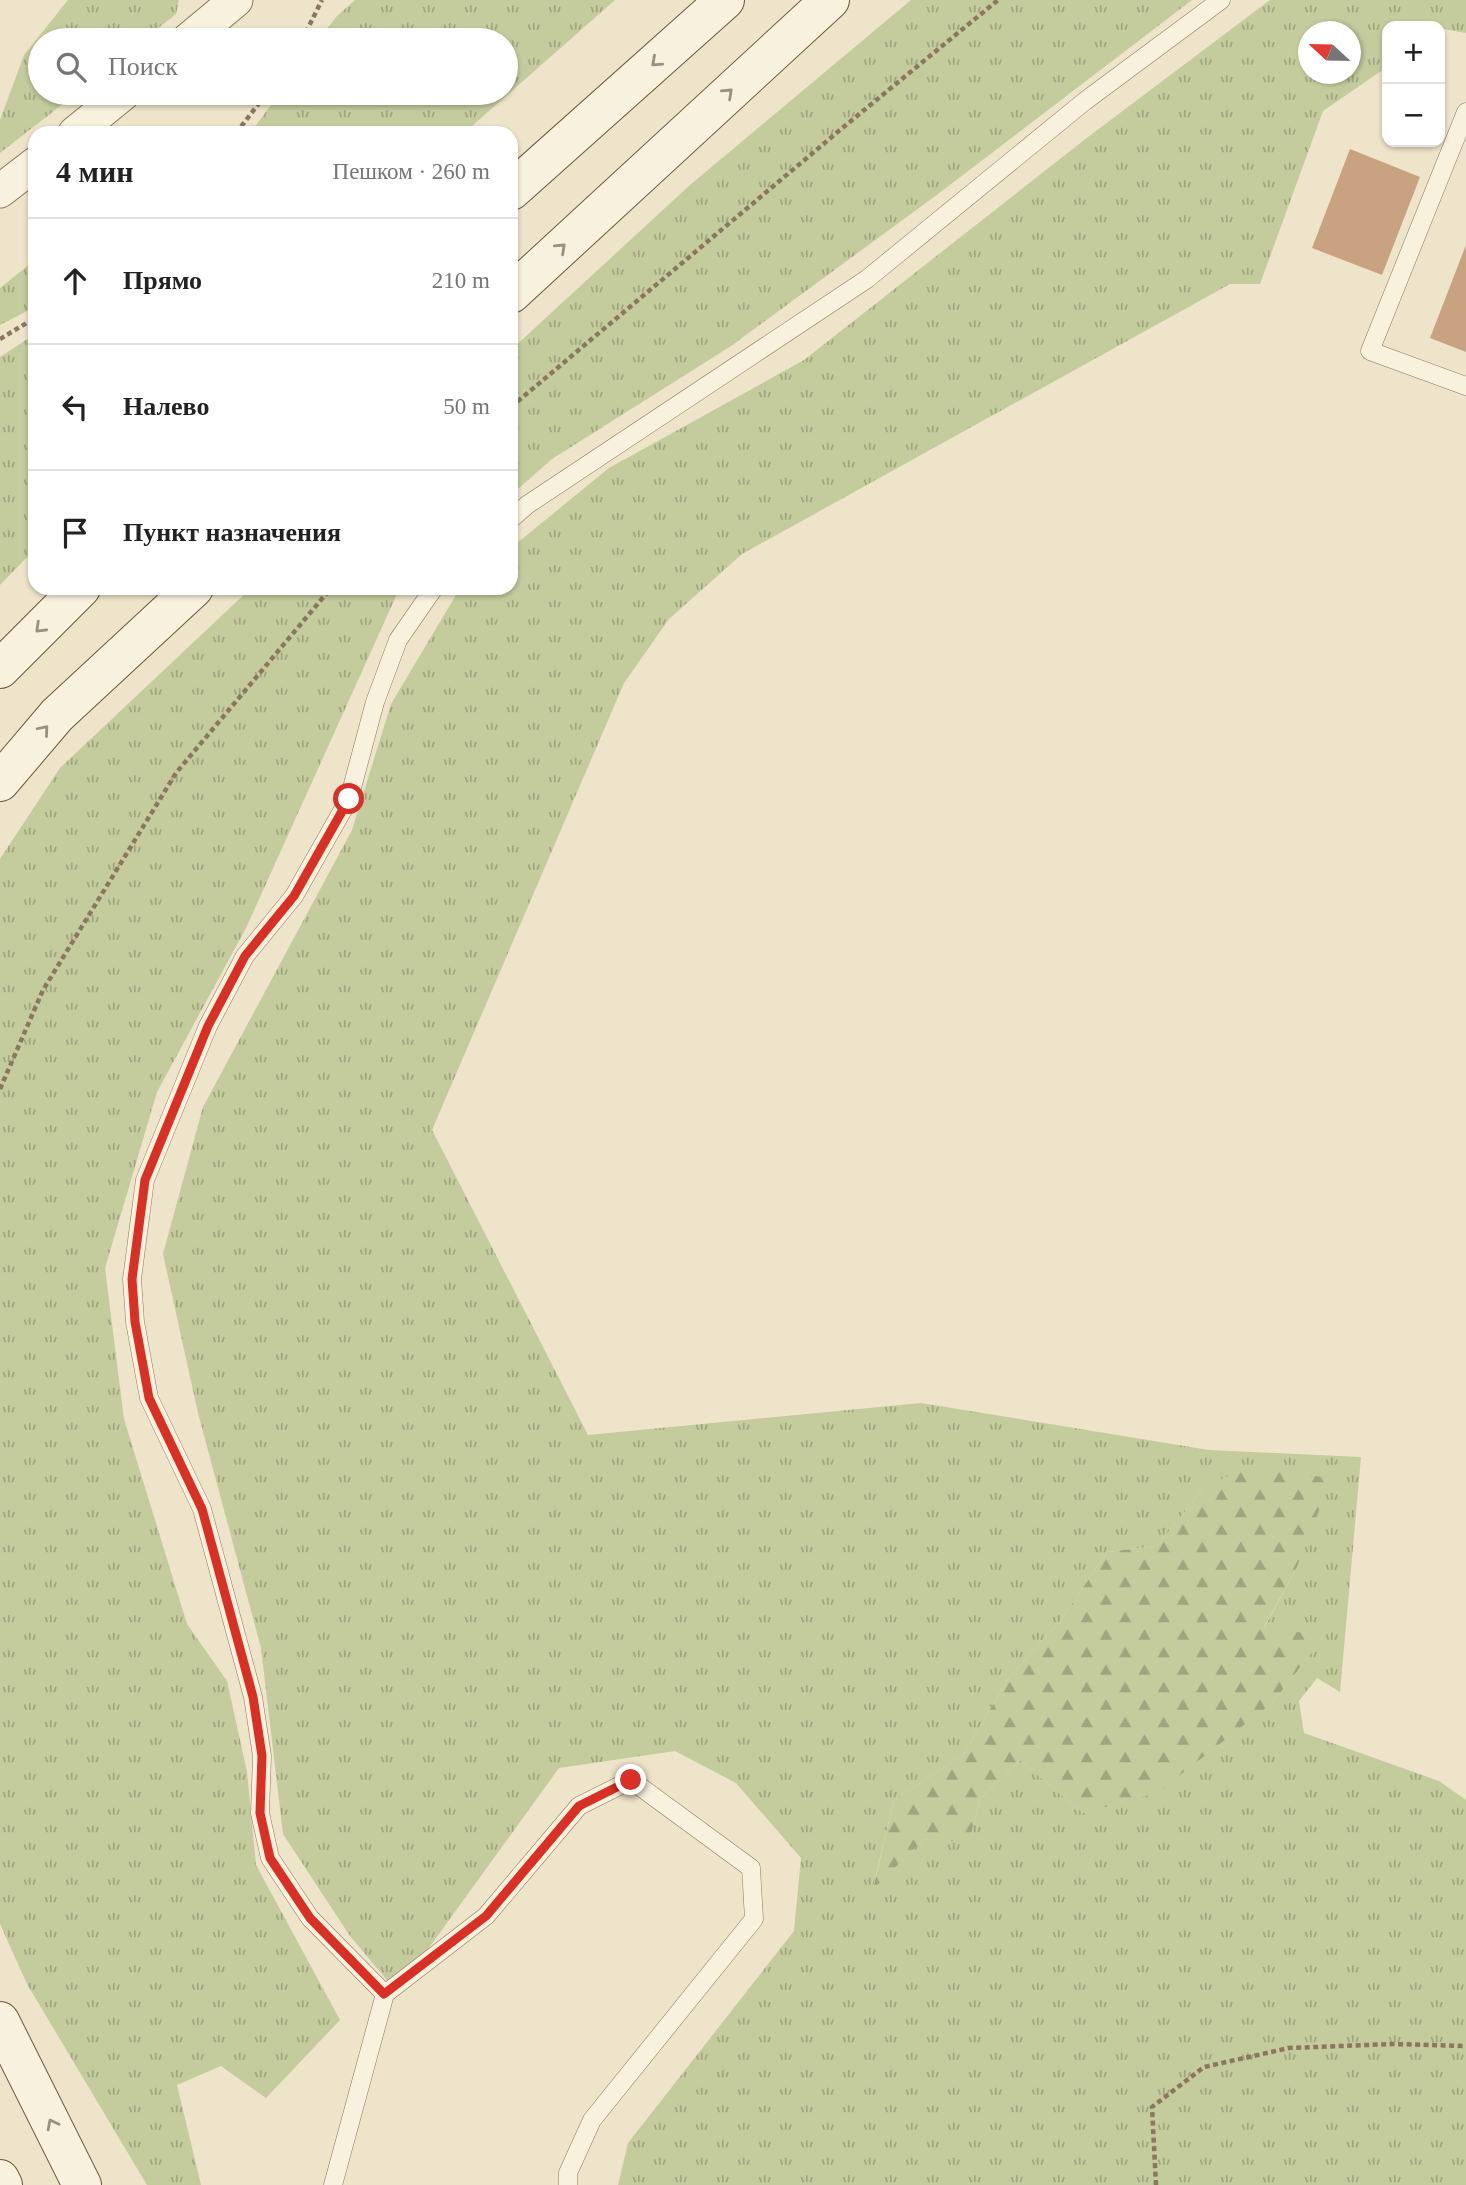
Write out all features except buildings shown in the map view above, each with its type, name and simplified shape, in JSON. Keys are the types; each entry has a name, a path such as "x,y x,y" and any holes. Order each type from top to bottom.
{"main road":[{"path":"518,185 725,0"},
{"path":"518,288 830,0"},
{"path":"0,669 74,595"},
{"path":"0,782 57,715 186,595"},
{"path":"0,2021 82,2185"},
{"path":"0,2179 3,2185"}],"street":[{"path":"202,28 236,0"},
{"path":"84,126 109,105"},
{"path":"0,191 28,169"}],"lane":[{"path":"518,513 867,279 1085,101 1221,0"},
{"path":"1466,112 1370,351 1466,386"},
{"path":"384,1994 310,1918 270,1858 260,1813 262,1756 253,1697 202,1509 149,1398 135,1322 132,1279 145,1180 208,1026 245,956 294,896 349,799 375,702 398,639 429,595"},
{"path":"333,2185 384,1994 486,1916 579,1806 631,1780 751,1868 754,1919 592,2120 568,2173 568,2185"}],"path":[{"path":"308,28 322,0"},
{"path":"518,401 998,0"},
{"path":"241,126 258,105"},
{"path":"0,339 28,322"},
{"path":"0,1089 43,990 176,773 325,595"},
{"path":"1157,2185 1152,2107 1204,2067 1289,2048 1393,2044 1466,2046"}],"green space":[{"path":"68,0 179,0 176,14 158,28 46,28"},
{"path":"355,0 615,0 518,85 518,28 328,28"},
{"path":"911,0 1192,0 938,194 731,346 552,459 518,489 518,344 690,185"},
{"path":"1270,0 1466,0 1466,33 1445,29 1445,21 1382,21 1382,70 1323,111 1260,284 1230,284 742,554 669,619 624,683 432,1130 588,1435 921,1403 1209,1450 1361,1457 1340,1692 1317,1678 1299,1701 1304,1733 1439,1781 1466,1800 1466,2185 618,2185 628,2143 794,1931 801,1858 736,1783 675,1751 559,1768 397,1992 350,1936 283,1834 261,1648 198,1413 163,1254 203,1107 352,830 391,704 456,595 518,595 518,542 609,468 804,360 1088,137","holes":["1204,1488 1296,1569 1264,1628 1324,1637 1272,1703 1083,1813 1020,1760 980,1799 969,1841 924,1839 873,1887 894,1800 963,1755 1008,1679 1061,1620 1107,1552 1157,1546"]},
{"path":"28,50 28,105 62,105 35,126 28,126 28,131 0,153 0,120"},
{"path":"271,105 496,105 472,126 255,126"},
{"path":"28,266 28,311 0,325 0,288"},
{"path":"28,339 28,556 0,585 0,357"},
{"path":"244,595 397,595 246,928 157,1092 105,1268 124,1419 187,1624 227,1681 247,1772 256,1865 340,2020 266,2098 221,2066 177,2085 201,2185 147,2185 27,1984 0,1924 0,859 60,768"},
{"path":"1243,1468 1332,1478 1296,1569 1264,1627 1325,1636 1272,1703 1157,1793 1083,1813 1020,1760 980,1799 969,1842 924,1839 873,1889 894,1800 963,1755 1008,1679 1061,1620 1107,1552 1157,1546 1204,1488"}],"route":[{"path":"349,799 294,896 245,956 208,1026 145,1180 132,1279 135,1322 149,1398 202,1509 253,1697 262,1756 260,1813 270,1858 310,1918 384,1994 486,1916 579,1806 631,1780"}]}
